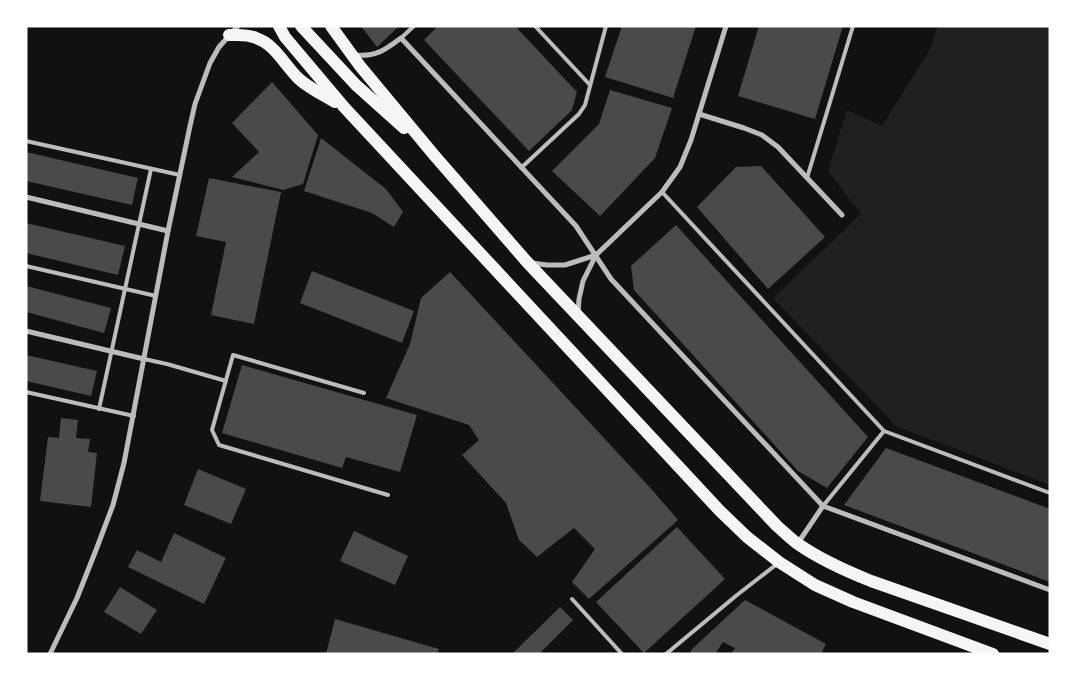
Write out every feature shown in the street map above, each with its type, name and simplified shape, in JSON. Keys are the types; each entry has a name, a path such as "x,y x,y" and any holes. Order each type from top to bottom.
{"main road":[{"path":"279,26 285,37 344,107 720,511 748,537 779,562 815,585 852,602 992,654"},
{"path":"300,26 356,85 434,155"},
{"path":"331,26 352,55 434,155 527,262 777,526 797,543 836,566 871,581 1050,644"},
{"path":"234,30 258,38 270,46 307,86 344,107"}],"street":[{"path":"578,316 583,281 596,255 662,192 680,167 691,140 726,26"},
{"path":"50,654 77,598 112,505 124,463 134,416 168,231 190,126 210,63 219,46 234,30"},
{"path":"352,55 364,56 375,54 401,38 576,226 612,279 823,506 1050,590"},
{"path":"699,114 762,135 778,146 842,215"},
{"path":"26,198 168,231"},
{"path":"527,262 566,265 596,255"},
{"path":"26,331 144,359"},
{"path":"797,543 823,506"}],"lane":[{"path":"401,38 414,26"},
{"path":"535,26 590,85"},
{"path":"522,168 579,114 585,105 606,26"},
{"path":"807,178 853,26"},
{"path":"26,140 180,175"},
{"path":"99,408 152,169"},
{"path":"662,192 884,431 1050,493"},
{"path":"26,266 156,296"},
{"path":"364,393 233,355 212,430 219,445 388,495"},
{"path":"144,359 226,381"},
{"path":"26,392 134,416"},
{"path":"823,506 884,431"},
{"path":"666,654 779,562"},
{"path":"572,599 622,654"}],"shaded area":[{"path":"938,26 1050,26 1050,485 896,426 773,298 861,214 828,171 847,110 882,126 930,49"}],"building":[{"path":"361,26 399,26 377,47"},
{"path":"438,26 515,26 577,92 572,110 529,151 424,40"},
{"path":"622,26 696,26 673,98 605,77"},
{"path":"759,26 843,26 815,119 738,96"},
{"path":"272,82 318,135 303,184 283,190 232,177 259,152 232,123"},
{"path":"610,90 672,108 655,158 600,216 552,171 599,124"},
{"path":"321,138 386,189 403,212 394,227 372,213 304,191"},
{"path":"26,152 138,178 132,205 26,181"},
{"path":"761,166 825,237 768,289 697,207 736,167"},
{"path":"209,178 281,192 254,324 211,315 226,242 196,236"},
{"path":"26,223 125,246 118,275 26,253"},
{"path":"676,225 868,437 827,488 798,471 634,290 631,266"},
{"path":"312,271 414,311 402,343 300,303"},
{"path":"450,272 678,520 589,599 572,582 595,549 574,528 537,557 519,540 506,503 462,455 479,440 469,425 386,398 410,344 421,298"},
{"path":"26,286 111,308 104,333 26,312"},
{"path":"26,355 97,371 91,396 26,381"},
{"path":"242,365 417,415 400,472 346,457 342,468 222,433"},
{"path":"61,418 78,420 76,438 90,439 88,452 97,453 91,507 40,501 48,437 59,438"},
{"path":"886,448 1050,509 1050,582 844,505"},
{"path":"198,469 246,489 231,524 184,505"},
{"path":"677,527 725,579 644,653 596,602"},
{"path":"354,531 408,556 395,585 340,561"},
{"path":"174,533 226,558 204,604 128,567 137,550 161,562"},
{"path":"120,587 157,610 141,634 104,612"},
{"path":"745,600 826,644 821,654 731,654 735,648 723,642 715,654 690,654 692,649"},
{"path":"560,607 573,620 539,654 512,654"},
{"path":"335,619 439,649 437,654 326,654"}]}
